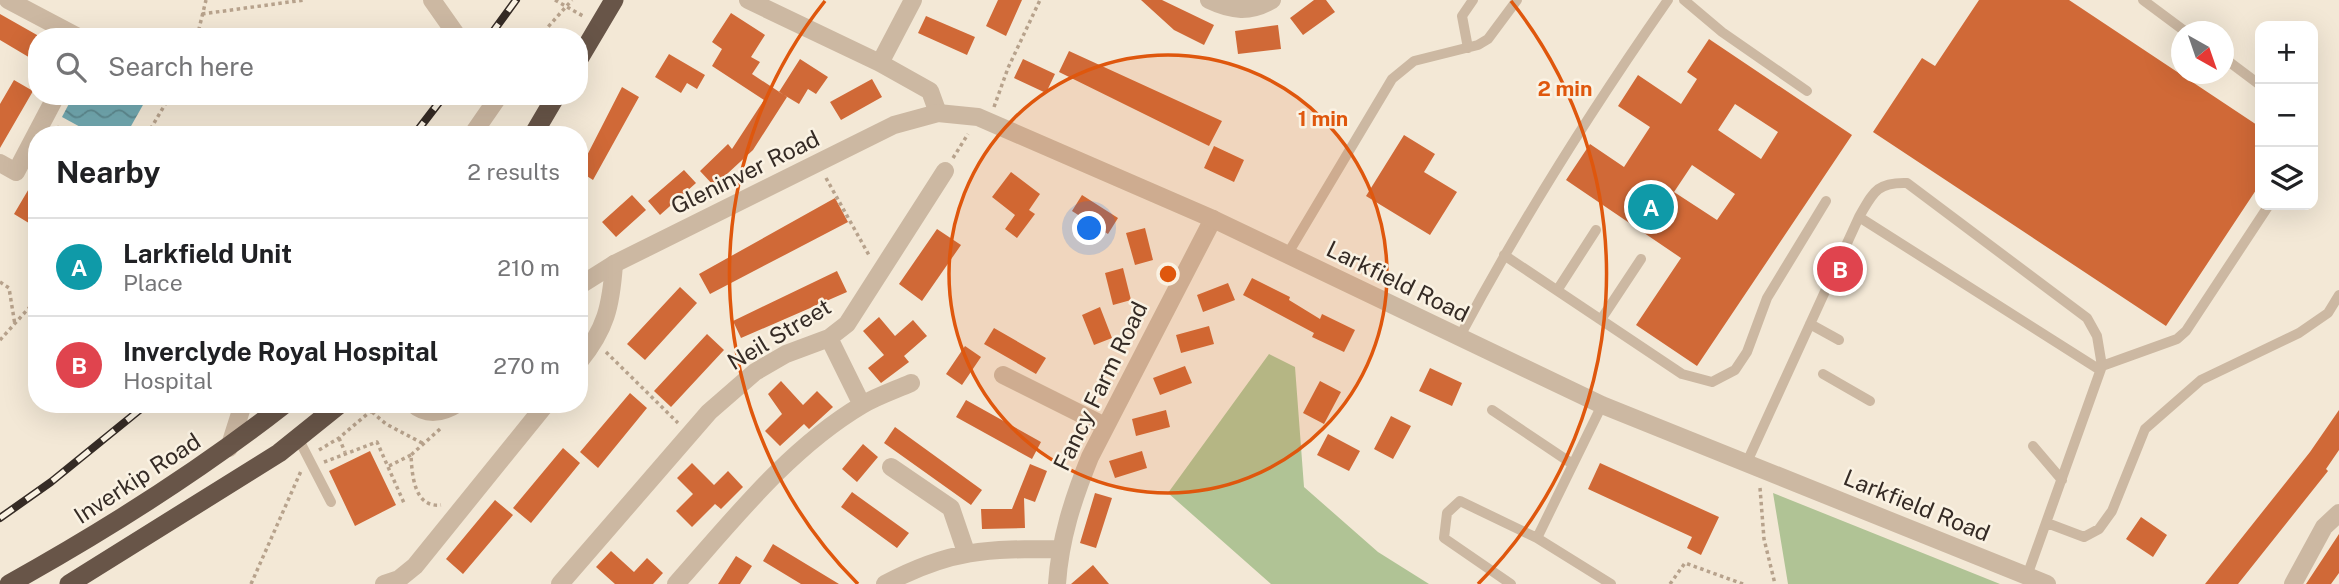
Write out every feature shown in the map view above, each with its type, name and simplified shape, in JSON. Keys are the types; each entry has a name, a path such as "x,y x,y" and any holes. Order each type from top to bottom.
{"highway":[{"path":"588,45 614,0"},
{"path":"538,126 551,105"},
{"name":"Inverkip Road","path":"9,584 116,524 229,448 274,413"},
{"path":"69,584 224,489 298,438 329,413"}],"street":[{"path":"8,0 61,28"},
{"path":"432,0 452,28"},
{"path":"748,0 880,63 930,91 938,113"},
{"path":"880,63 913,0"},
{"path":"1209,0 1224,7 1256,9 1272,0"},
{"path":"40,126 51,105"},
{"path":"478,126 493,105"},
{"name":"Larkfield Road","path":"938,113 984,119 1213,219 1602,405 2047,584"},
{"name":"Gleninver Road","path":"588,280 614,264 894,125 938,113"},
{"path":"0,163 16,172 28,149"},
{"name":"Neil Street","path":"561,584 709,411 755,372 786,354 829,338 847,324 945,172"},
{"name":"Fancy Farm Road","path":"1058,584 1060,549 1074,495 1105,426 1213,219"},
{"path":"588,351 596,341 611,306 614,264"},
{"path":"829,338 862,405"},
{"path":"1003,375 1105,426"},
{"path":"676,584 766,484 808,446 862,405 911,383"},
{"path":"229,448 240,413"},
{"path":"384,584 399,579 415,566 539,413"},
{"path":"891,467 951,508 966,552"},
{"path":"2293,584 2325,527 2339,513"},
{"path":"884,584 923,564 966,552 1060,549"}],"lane":[{"path":"1468,48 1462,16 1473,0"},
{"path":"1287,255 1392,79 1414,61 1468,48 1488,39 1517,0"},
{"path":"1459,338 1504,255 1624,63 1668,0"},
{"path":"1685,0 1722,32 1807,91"},
{"path":"2143,0 2171,21"},
{"path":"2234,66 2259,84"},
{"path":"1754,465 1810,324 1859,217 1874,191 1890,182 1907,183 2087,318 2097,336 2101,368 2027,576"},
{"path":"1504,255 1682,374 1712,382 1735,370 1747,352 1767,298 1826,201"},
{"path":"2101,368 2176,339 2186,331 2266,210"},
{"path":"1859,217 2101,368"},
{"path":"1558,289 1596,230"},
{"path":"1602,318 1642,259"},
{"path":"2046,523 2084,537 2099,529 2112,511 2146,429 2201,380 2299,333 2328,313 2339,295"},
{"path":"1810,324 1839,340"},
{"path":"1823,374 1870,401"},
{"path":"1536,538 1602,405"},
{"path":"1492,410 1571,463"},
{"path":"298,438 331,502"},
{"path":"2033,446 2062,480"},
{"path":"1511,584 1444,538 1447,513 1460,502 1536,538 1611,584"}],"path":[{"path":"199,28 205,0"},
{"path":"202,14 303,0"},
{"path":"555,0 601,25"},
{"path":"549,28 568,9 572,0"},
{"path":"945,172 984,119 1040,0"},
{"path":"152,126 164,105"},
{"path":"818,163 879,274"},
{"path":"0,282 9,288 15,325"},
{"path":"0,340 28,310"},
{"path":"596,341 689,434"},
{"path":"307,457 339,438 371,413"},
{"path":"373,413 386,424 424,444"},
{"path":"389,466 411,455 439,432 449,413"},
{"path":"339,438 345,452"},
{"path":"325,461 345,452 355,453 377,442 404,503"},
{"path":"411,455 412,475 425,503 433,506 471,500"},
{"path":"1754,465 1763,539 1775,584"},
{"path":"251,584 294,486"},
{"path":"1670,584 1685,563 1743,584"}],"green space":[{"path":"1269,354 1295,367 1304,487 1378,552 1429,584 1271,584 1168,493"},
{"path":"1773,493 2000,584 1788,584"}],"water":[{"path":"68,105 143,105 131,126 78,126 62,117"}],"building":[{"path":"998,0 1022,0 1006,36 986,26"},
{"path":"1141,0 1162,0 1214,25 1204,45 1174,30"},
{"path":"1314,0 1326,0 1335,12 1303,35 1290,18"},
{"path":"1979,0 2069,0 2171,68 2171,84 2195,84 2255,124 2255,192 2166,326 1873,132 1922,58 1935,66"},
{"path":"731,13 765,35 751,57 760,62 752,74 787,97 753,150 714,186 700,171 728,144 732,149 764,100 712,66 722,49 712,42"},
{"path":"0,14 28,30 28,57 0,40"},
{"path":"926,16 975,37 967,55 918,33"},
{"path":"1278,25 1281,49 1238,54 1235,31"},
{"path":"1709,39 1852,135 1697,366 1636,325 1681,258 1566,180 1590,144 1624,167 1650,127 1618,106 1638,75 1681,104 1697,79 1687,72","holes":["1735,104 1778,132 1761,159 1718,130","1692,165 1735,194 1717,220 1674,192"]},
{"path":"1069,51 1222,121 1209,146 1059,72"},
{"path":"669,54 705,75 697,89 687,83 681,93 655,77"},
{"path":"800,59 828,77 816,94 808,89 799,104 779,92"},
{"path":"1023,59 1055,74 1046,93 1014,78"},
{"path":"872,79 882,97 841,120 830,102"},
{"path":"14,80 28,88 28,100 0,148 0,104"},
{"path":"622,87 639,97 593,180 588,177 588,153"},
{"path":"1404,135 1435,154 1424,172 1457,192 1430,235 1366,196"},
{"path":"1214,146 1244,160 1234,182 1204,168"},
{"path":"684,170 696,183 660,215 648,201"},
{"path":"1011,172 1040,194 1029,210 1035,214 1017,238 1005,229 1015,215 992,197"},
{"path":"28,190 28,223 14,214"},
{"path":"632,195 646,210 616,237 602,222"},
{"path":"1082,195 1118,218 1108,234 1072,211"},
{"path":"835,198 848,222 710,294 699,274"},
{"path":"1145,228 1153,260 1135,265 1126,233"},
{"path":"937,229 961,245 922,301 899,284"},
{"path":"1123,268 1131,300 1113,305 1105,273"},
{"path":"837,271 847,292 741,338 733,321"},
{"path":"1252,278 1290,297 1289,300 1320,319 1322,314 1355,330 1344,352 1312,337 1314,333 1243,295"},
{"path":"1228,283 1235,300 1203,312 1197,295"},
{"path":"680,287 697,303 645,360 627,344"},
{"path":"1100,307 1112,338 1094,345 1082,315"},
{"path":"879,317 895,336 913,320 927,336 904,356 909,362 881,383 868,368 884,355 863,331"},
{"path":"1209,326 1214,344 1181,353 1176,335"},
{"path":"994,328 1046,358 1036,374 984,344"},
{"path":"707,334 724,350 671,407 654,391"},
{"path":"965,346 981,357 962,385 946,374"},
{"path":"1185,366 1192,383 1160,395 1153,378"},
{"path":"1430,368 1462,383 1452,406 1419,391"},
{"path":"781,381 803,405 817,391 833,407 809,429 804,424 780,446 765,431 782,414 768,394"},
{"path":"1320,381 1341,392 1324,424 1303,413"},
{"path":"630,393 647,408 598,468 580,452"},
{"path":"966,400 1041,442 1032,459 956,417"},
{"path":"1166,410 1170,427 1136,436 1132,419"},
{"path":"2339,410 2339,450 2326,469 2328,471 2238,584 2205,584 2310,452"},
{"path":"1391,416 1411,426 1393,459 1374,449"},
{"path":"895,427 982,490 971,505 884,443"},
{"path":"1328,434 1360,451 1349,471 1317,455"},
{"path":"863,444 878,457 857,482 842,469"},
{"path":"563,448 580,463 531,523 513,508"},
{"path":"370,451 396,505 355,526 329,471"},
{"path":"1142,451 1147,468 1115,478 1109,461"},
{"path":"692,463 714,485 728,471 743,487 721,509 715,504 692,527 676,511 693,494 677,478"},
{"path":"1600,463 1719,517 1701,555 1687,548 1692,537 1588,489"},
{"path":"1030,464 1047,471 1035,502 1024,498 1025,528 982,529 981,509 1012,509"},
{"path":"852,492 909,533 897,548 841,507"},
{"path":"1095,493 1112,498 1096,548 1080,543"},
{"path":"495,500 513,515 463,574 446,559"},
{"path":"2141,517 2167,535 2153,557 2126,539"},
{"path":"2339,534 2339,573 2331,584 2306,584"},
{"path":"773,544 839,584 801,584 763,561"},
{"path":"611,551 634,572 647,558 663,573 653,584 615,584 596,567"},
{"path":"736,556 752,566 740,584 718,584"},
{"path":"1093,565 1109,584 1071,584"}],"railway":[{"path":"496,28 516,0"},
{"path":"421,126 437,105"},
{"path":"0,518 51,482 136,413"}],"place":[{"name":"Larkfield Unit","path":"1651,207"},
{"name":"Inverclyde Royal Hospital","path":"1840,269"}]}
